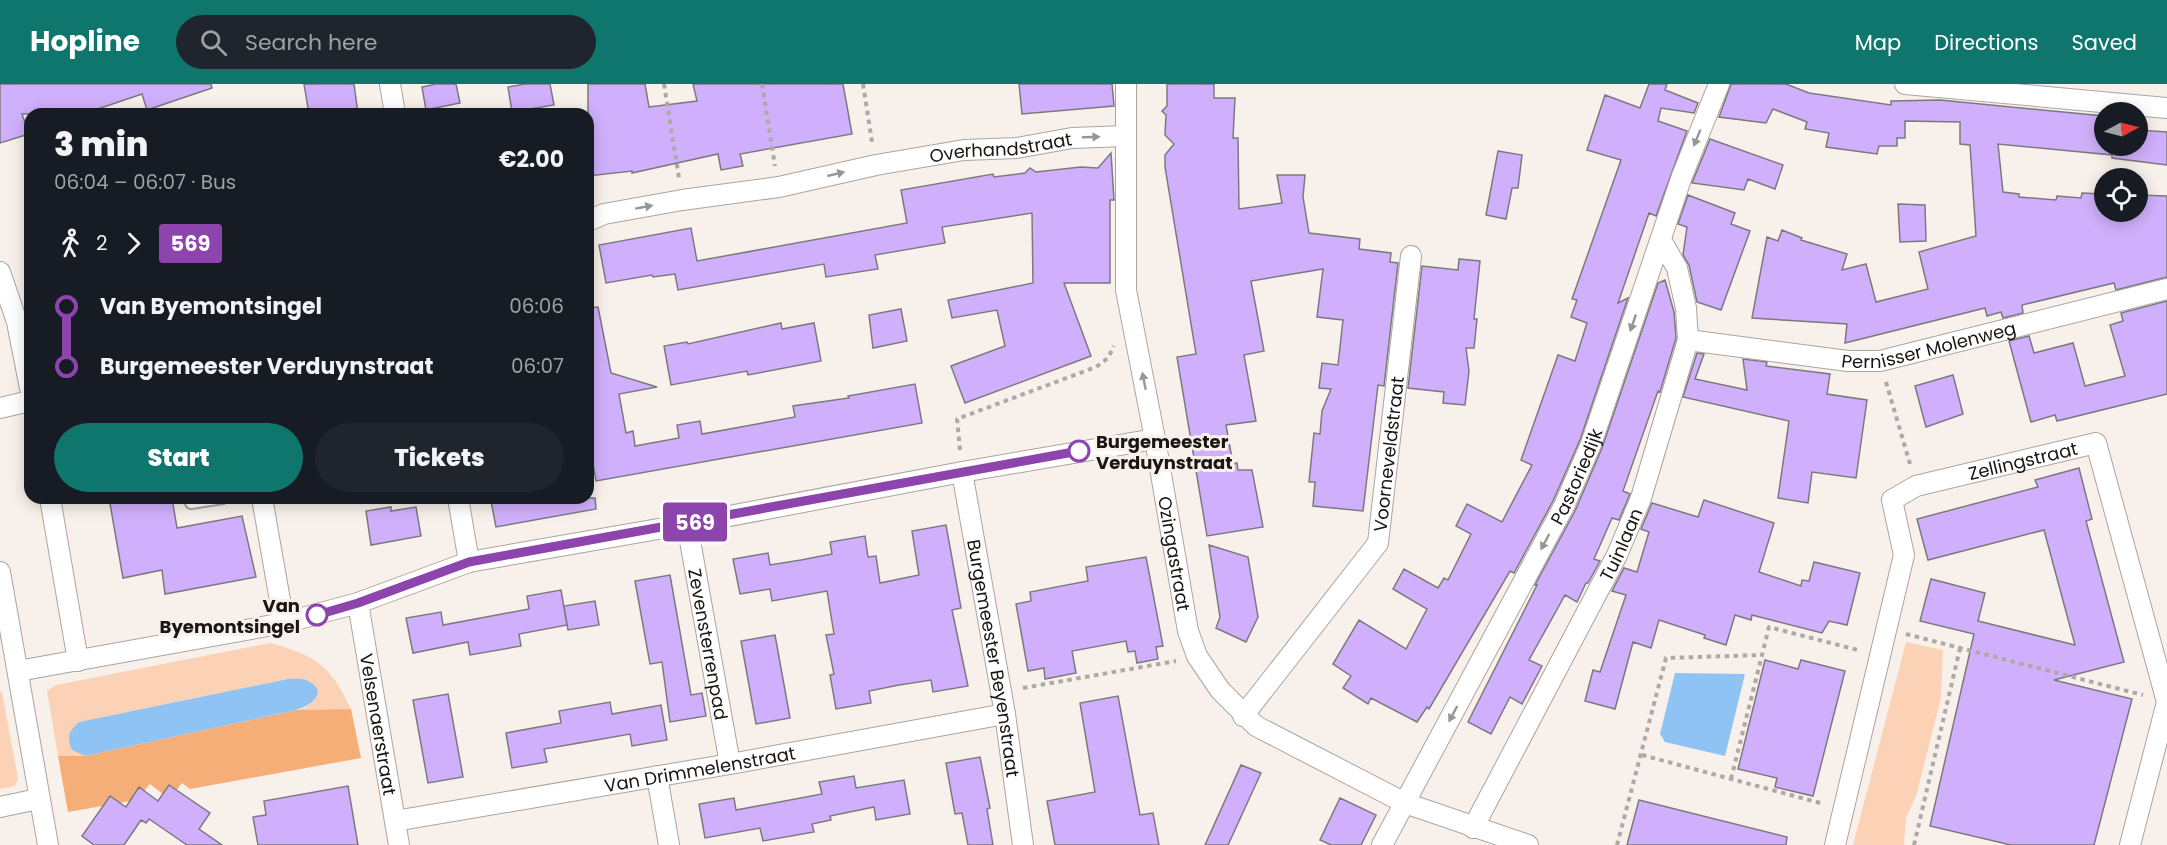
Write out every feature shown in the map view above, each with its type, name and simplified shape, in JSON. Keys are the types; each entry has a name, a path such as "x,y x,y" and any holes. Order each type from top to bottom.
{"street":[{"path":"390,84 394,108"},
{"name":"Ozingastraat","path":"1126,84 1126,290 1155,439 1188,631 1197,656 1220,690 1243,716 1256,726 1405,803 1528,845"},
{"name":"Pastoriedijk","path":"1382,845 1564,506 1591,444 1682,176 1719,84"},
{"path":"1905,84 1926,84 2167,108"},
{"name":"Overhandstraat","path":"594,218 604,214 682,200 779,187 876,165 964,150 1017,148 1072,138 1126,136"},
{"name":"Tuinlaan","path":"1473,828 1617,555 1641,498 1688,340 1686,308 1677,268 1661,240"},
{"name":"Voorneveldstraat","path":"1243,716 1378,543 1411,256"},
{"path":"0,272 24,321"},
{"name":"Pernisser Molenweg","path":"1688,340 1848,361 1880,361 2167,289"},
{"path":"0,408 24,402"},
{"path":"18,671 284,623 358,603 469,562 687,524 962,471 1155,439"},
{"name":"Zellingstraat","path":"1835,845 1904,555 1893,500 1916,486 2096,443 2167,702 2130,845"},
{"name":"Burgemeester Beyenstraat","path":"962,471 1002,692 1023,845"},
{"path":"51,504 78,661"},
{"path":"263,504 284,623"},
{"path":"459,504 469,562"},
{"name":"Zevensterrenpad","path":"687,524 730,764"},
{"path":"0,572 48,845"},
{"name":"Velsenaerstraat","path":"358,603 399,845"},
{"name":"Van Drimmelenstraat","path":"395,821 1005,714"},
{"path":"657,776 669,845"},
{"path":"0,807 39,799"}],"path":[{"path":"664,84 682,200"},
{"path":"762,84 779,187"},
{"path":"863,84 876,165"},
{"path":"962,471 957,418 1096,367 1108,358 1115,345 1115,336"},
{"path":"1880,361 1916,486"},
{"path":"1731,779 1769,627 1880,655"},
{"path":"1886,628 2167,702"},
{"path":"1914,845 1960,648"},
{"path":"1617,845 1666,658 1762,655"},
{"path":"1002,692 1197,656"},
{"path":"1642,755 1843,809"}],"shaded area":[{"path":"1906,642 1943,650 1941,698 1916,796 1906,818 1904,845 1853,845"},
{"path":"270,643 300,653 320,664 336,682 351,709 296,710 308,707 288,679 79,722 72,750 85,756 58,756 47,691 56,685"},
{"path":"0,692 2,692 18,779 15,786 0,789"},
{"path":"351,709 361,758 190,789 182,783 169,799 150,784 136,800 68,812 58,756 85,756 296,710"}],"water":[{"path":"1675,673 1745,674 1725,756 1665,742 1660,734"},
{"path":"288,679 304,679 314,685 318,694 316,698 296,710 85,756 72,750 70,745 70,735 79,722"}],"building":[{"path":"0,84 211,84 212,88 153,108 146,108 142,94 101,108 24,108 24,114 22,114 24,136 0,143"},
{"path":"304,84 354,84 357,108 308,108"},
{"path":"456,84 460,103 426,108 422,87"},
{"path":"550,84 554,105 511,108 508,87"},
{"path":"588,84 645,84 649,107 697,101 693,84 843,84 852,134 740,154 743,166 721,170 718,154 632,173 632,171 594,175 594,108 588,108"},
{"path":"1019,84 1112,84 1114,106 1022,114"},
{"path":"1167,84 1214,84 1214,98 1235,98 1233,138 1238,138 1239,209 1282,203 1277,175 1305,175 1303,197 1309,233 1360,239 1359,249 1391,253 1390,262 1398,263 1384,386 1378,385 1363,511 1313,506 1315,482 1309,482 1314,433 1320,434 1322,411 1331,389 1319,388 1322,363 1338,365 1343,320 1317,317 1323,269 1251,281 1264,351 1244,355 1256,421 1226,425 1233,464 1237,463 1238,470 1252,470 1263,527 1207,536 1177,357 1196,354 1165,167 1165,155 1174,144 1165,135 1166,115 1162,111 1167,106"},
{"path":"1649,84 1667,84 1665,90 1698,103 1694,113 1661,108 1658,121 1687,131 1656,216 1649,213 1618,303 1628,298 1580,440 1553,501 1514,573 1510,571 1429,709 1427,707 1417,722 1371,698 1368,704 1343,688 1351,676 1333,664 1359,620 1406,649 1427,609 1393,589 1404,569 1438,588 1444,578 1448,580 1471,534 1456,526 1467,504 1502,522 1532,465 1521,460 1558,355 1575,361 1587,323 1571,317 1577,300 1572,299 1621,160 1587,150 1605,95 1640,108"},
{"path":"1731,84 1786,84 1809,93 1891,105 1891,101 1940,100 2094,115 2094,153 1998,144 2003,192 2019,194 2019,197 2056,200 2057,196 2081,198 2082,193 2094,194 2094,222 2148,222 2148,195 2167,196 2167,277 2116,290 2114,283 2022,305 2023,313 2003,318 2001,312 1987,316 1985,308 1845,343 1847,324 1752,318 1767,237 1778,241 1782,230 1802,238 1801,240 1847,254 1842,270 1866,264 1876,302 1928,289 1919,252 1976,236 1970,145 1960,144 1960,122 1905,121 1905,138 1897,138 1897,146 1879,146 1877,154 1826,147 1829,133 1805,129 1807,122 1773,109 1766,123 1719,117"},
{"path":"2148,131 2167,132 2167,165 2112,158 2112,156 2148,156"},
{"path":"1710,139 1783,165 1775,189 1748,179 1744,190 1692,183"},
{"path":"1498,151 1522,155 1518,188 1512,188 1506,219 1486,215"},
{"path":"1111,153 1114,200 1110,200 1110,283 1064,283 1091,356 965,403 951,366 1005,346 997,310 952,318 948,300 1033,283 1032,213 942,227 945,243 875,255 878,269 826,277 824,264 678,290 675,274 653,277 652,275 606,283 599,245 691,228 697,261 907,223 901,190 993,174 994,177 1025,173 1030,168 1036,172 1081,167 1098,168"},
{"path":"1688,195 1735,213 1731,224 1750,231 1721,310 1697,302 1689,265 1683,255 1687,227 1678,224"},
{"path":"1898,204 1925,205 1926,241 1900,242"},
{"path":"1459,259 1480,261 1474,319 1477,319 1474,348 1466,348 1469,371 1465,405 1443,403 1444,392 1408,388 1422,266 1458,270"},
{"path":"1665,280 1674,312 1676,338 1660,392 1658,391 1623,491 1630,494 1619,520 1612,518 1594,559 1600,561 1577,602 1565,595 1529,660 1542,666 1522,704 1510,697 1491,734 1468,722 1537,585 1535,585 1575,511 1602,448 1658,283"},
{"path":"2167,301 2167,394 2057,421 2055,415 2031,422 2009,341 2029,336 2034,353 2073,343 2085,386 2125,376 2110,325 2123,321 2121,313"},
{"path":"594,307 598,307 611,373 657,387 619,394 626,433 633,431 635,446 679,438 677,425 700,421 702,434 795,417 793,406 849,398 848,396 915,384 922,423 596,481 594,470"},
{"path":"901,309 907,341 873,348 869,315"},
{"path":"781,323 782,329 814,323 821,361 748,375 747,371 671,385 664,346 687,342 688,344"},
{"path":"1697,353 1704,354 1695,379 1747,390 1743,359 1767,362 1766,366 1830,374 1827,394 1867,400 1856,478 1812,472 1808,503 1778,498 1789,421 1683,397"},
{"path":"1953,375 1963,414 1926,427 1915,386"},
{"path":"2079,468 2092,519 2086,521 2124,662 2054,680 2132,699 2094,845 2011,845 1930,826 1974,634 1920,621 1931,579 1985,593 1978,621 2075,645 2044,530 1928,560 1917,519 2038,487 2035,480"},
{"path":"595,498 596,509 496,527 492,504 594,504"},
{"path":"1704,500 1774,523 1759,572 1801,586 1802,580 1809,581 1814,562 1860,573 1847,625 1829,621 1822,633 1752,615 1751,620 1735,615 1726,645 1704,638 1705,635 1659,620 1651,648 1633,642 1615,709 1585,701 1593,670 1600,672 1626,595 1612,591 1624,568 1637,572 1649,532 1641,529 1652,503 1698,517"},
{"path":"110,504 173,504 177,528 242,516 256,577 165,594 162,570 123,578"},
{"path":"391,507 391,511 416,507 421,536 371,545 366,511"},
{"path":"946,525 961,608 952,610 968,686 933,692 931,680 899,685 869,691 871,703 836,709 830,675 834,674 826,635 834,634 827,591 772,601 770,589 740,594 733,559 768,553 770,565 801,560 832,554 830,542 865,536 868,557 876,556 880,583 919,575 912,531"},
{"path":"1209,545 1248,557 1258,617 1246,642 1216,628 1220,617"},
{"path":"1146,557 1163,646 1156,647 1158,659 1137,663 1135,651 1128,652 1126,641 1072,651 1076,673 1045,679 1044,668 1028,671 1016,604 1031,601 1030,592 1088,581 1086,567"},
{"path":"670,575 691,695 702,693 706,716 670,722 662,662 650,664 635,581"},
{"path":"561,590 567,625 519,634 521,646 470,655 468,642 413,653 406,618 441,612 443,625 529,609 527,596"},
{"path":"595,601 599,625 568,630 564,606"},
{"path":"775,635 790,718 756,724 741,641"},
{"path":"1765,660 1798,669 1801,660 1845,671 1813,796 1775,787 1777,778 1738,769"},
{"path":"448,694 463,777 428,783 413,700"},
{"path":"1118,696 1140,815 1153,813 1159,845 1055,845 1047,801 1095,792 1080,703"},
{"path":"610,702 612,714 661,705 667,740 632,746 630,734 544,749 547,762 512,768 506,733 561,723 559,711"},
{"path":"980,757 990,808 987,809 993,845 968,845 962,813 955,814 946,763"},
{"path":"1241,765 1261,773 1228,845 1205,845"},
{"path":"854,776 856,788 904,780 910,814 876,820 874,807 830,816 831,820 812,824 814,832 763,841 760,828 705,838 699,804 734,798 736,810 822,794 819,782"},
{"path":"169,785 210,813 199,829 222,845 187,845 149,819 146,823 141,820 124,845 94,845 82,836 110,796 126,807 139,787 158,801"},
{"path":"348,786 358,845 258,845 253,817 266,815 264,801"},
{"path":"1340,798 1376,815 1361,845 1331,845 1320,840"},
{"path":"1639,800 1787,837 1786,845 1627,845"}],"bus line":[{"name":"569","path":"317,615 358,603 469,562 1079,451"}],"place":[{"name":"Burgemeester Verduynstraat","path":"1079,451"},
{"name":"Van Byemontsingel","path":"317,615"}]}
